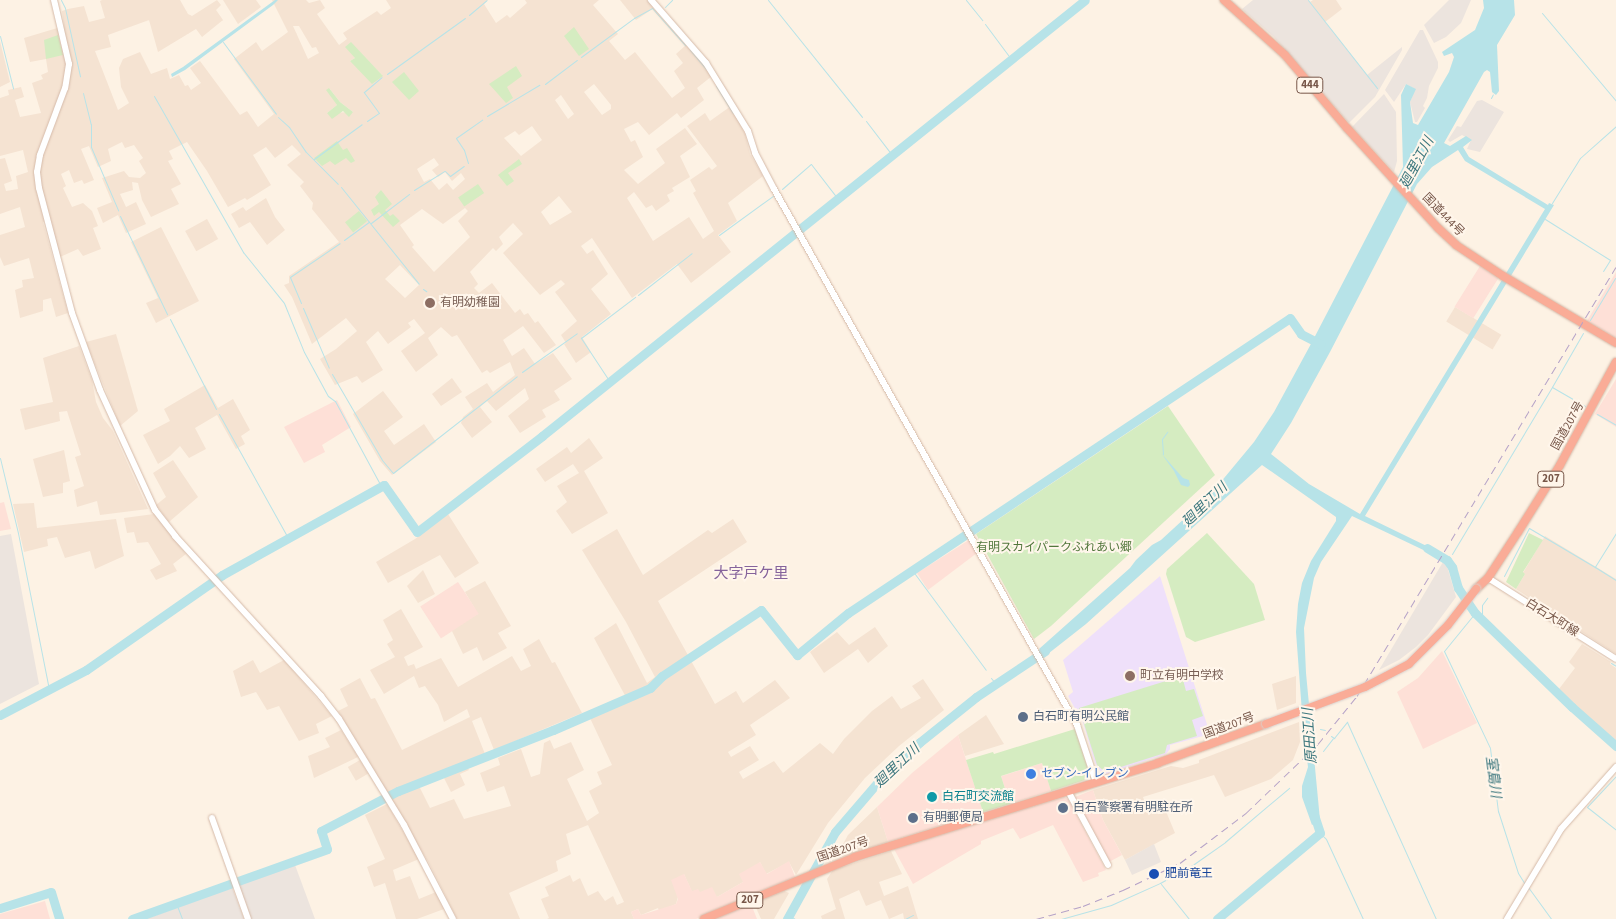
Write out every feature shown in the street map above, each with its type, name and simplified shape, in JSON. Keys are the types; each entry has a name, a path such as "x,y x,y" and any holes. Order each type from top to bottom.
{"highway":[{"name":"国道444号","path":"1224,0 1285,55 1390,176 1456,245 1503,276 1616,343"},
{"name":"国道207号","path":"704,919 831,866 1171,759 1365,687 1409,664 1448,625 1476,589 1488,578 1560,465 1616,362"}],"street":[{"path":"54,0 69,64 65,88 40,154 37,172 47,222 83,347 137,474 155,510 174,536 322,696 339,719 427,865 453,919"},
{"path":"651,0 706,63 748,131 755,153 801,236 1077,724 1096,782"},
{"name":"白石大町線","path":"1488,578 1616,659"},
{"path":"1507,919 1561,829 1616,767"},
{"path":"1068,791 1108,864"},
{"path":"212,818 248,919"}],"shaded area":[{"path":"180,0 188,14 192,16 217,0 221,5 216,10 223,20 202,37 196,29 158,52 149,20 108,35 111,47 95,51 118,110 129,103 121,87 119,68 123,59 140,52 151,74 167,68 170,79 179,75 185,86 188,85 191,90 201,83 190,68 200,61 240,115 247,111 258,127 274,114 234,59 256,42 262,51 288,32 272,0 306,0 309,3 320,0 325,8 317,14 339,45 347,39 343,33 377,11 381,15 391,8 386,0 488,0 484,4 496,23 507,15 510,18 527,3 525,0 599,0 593,5 618,34 609,41 625,60 635,52 672,98 685,88 674,71 683,63 676,54 686,45 712,76 697,88 704,100 681,118 677,113 649,135 638,122 624,129 631,142 635,140 643,157 624,170 638,184 665,163 656,149 685,128 697,144 680,156 690,177 672,188 674,191 667,195 670,201 656,211 652,205 646,208 634,192 627,198 653,241 689,217 703,239 714,231 693,193 696,191 690,180 709,167 712,170 717,166 687,126 705,113 710,121 731,106 745,134 750,154 763,176 728,203 737,221 718,235 731,252 691,283 677,264 632,298 592,238 581,246 587,254 593,250 608,274 591,289 611,314 582,337 591,352 576,363 564,344 566,343 561,335 577,321 555,292 565,284 561,280 540,295 503,253 523,234 513,223 499,237 503,244 496,251 493,248 470,272 478,284 474,288 479,293 492,283 515,313 520,309 524,315 528,313 535,323 538,321 556,345 544,353 523,326 503,340 512,356 524,348 535,364 553,353 572,379 554,391 560,400 542,410 546,417 520,433 508,416 529,399 525,388 496,411 487,401 480,407 492,422 472,438 461,423 463,417 473,409 465,397 487,383 493,392 515,375 510,362 490,373 487,370 482,373 457,335 452,337 441,327 428,338 438,355 416,372 401,351 425,333 414,319 408,323 411,327 388,344 378,331 366,342 383,370 362,383 357,376 335,385 320,359 336,349 357,331 346,318 312,344 292,297 284,285 289,283 289,276 339,242 312,209 313,203 300,186 304,182 287,165 301,154 292,145 275,158 266,147 253,155 271,185 247,200 245,198 228,207 187,142 169,151 173,159 168,161 181,184 171,189 179,204 151,217 142,200 138,183 132,182 133,190 120,194 126,207 136,202 146,224 126,233 118,215 103,223 97,208 112,202 102,178 124,171 129,177 140,178 146,173 139,161 143,158 134,145 125,148 122,142 108,149 111,161 98,167 89,146 81,149 94,180 84,184 82,180 74,183 69,170 61,174 66,186 63,188 72,207 83,203 92,211 98,226 93,228 101,249 83,256 78,249 60,257 50,220 43,222 68,313 56,317 51,298 43,300 43,311 20,318 15,290 23,287 22,280 34,278 29,258 4,266 0,257 0,235 25,227 20,207 0,214 0,159 5,158 12,181 4,184 6,191 18,189 16,176 28,172 23,150 0,156 0,98 9,95 8,90 21,87 24,97 15,100 20,117 41,113 32,83 43,79 41,75 48,72 46,59 30,62 24,38 64,26 62,11 68,9 84,6 89,22 105,18 100,1","holes":["293,26 299,26 312,48 316,47 319,53 308,59","351,43 382,76 350,61 355,58","594,84 611,105 611,109 602,115 584,92","329,88 340,102 353,112 327,113 337,105","561,95 574,114 568,119 555,100","532,126 542,140 521,156 504,138 515,131 519,135","434,158 439,165 432,170 438,177 445,172 452,181 461,173 465,179 453,190 447,183 439,190 430,179 424,182 417,169","559,196 572,212 550,225 541,212","465,208 468,211 458,221 470,237 434,272 412,247 414,245 400,225 422,209 443,224","400,265 419,285 405,298 385,279"]},
{"path":"223,0 256,0 261,7 238,24"},
{"path":"620,0 647,0 654,8 636,20"},
{"path":"1253,0 1308,0 1367,75 1402,47 1402,50 1375,97 1349,123 1273,36 1242,9"},
{"path":"1313,0 1336,0 1342,9 1325,22 1310,2"},
{"path":"1449,0 1471,0 1461,23 1446,37 1434,43 1424,25"},
{"path":"1420,30 1423,30 1438,62 1438,68 1429,86 1427,98 1423,106 1425,108 1417,122 1415,122 1410,102 1415,89 1406,84 1394,102 1385,90"},
{"path":"0,41 10,82 0,87"},
{"path":"1384,94 1396,112 1397,161 1394,172 1352,127"},
{"path":"1482,100 1504,112 1480,152 1467,149 1471,140 1462,135 1450,142 1448,140 1457,126 1461,127 1477,101"},
{"path":"266,198 275,217 285,230 267,245 250,222 239,228 231,214 243,207 246,211"},
{"path":"207,219 218,239 196,251 185,231"},
{"path":"161,227 199,301 156,323 146,303 158,298 131,242"},
{"path":"1480,266 1499,278 1473,318 1455,307"},
{"path":"1616,272 1616,338 1587,321"},
{"path":"1455,307 1501,335 1493,349 1446,322"},
{"path":"116,334 138,411 120,426 86,342"},
{"path":"79,346 92,380 96,402 103,418 113,431 148,509 100,515 97,501 77,507 74,490 84,486 75,457 81,455 67,411 59,412 60,421 25,430 20,409 53,402 43,358"},
{"path":"452,378 462,392 441,406 432,394"},
{"path":"1616,379 1616,427 1595,414"},
{"path":"205,385 218,408 233,399 250,430 241,436 245,444 236,449 217,415 195,428 206,449 189,458 180,446 158,464 143,435 170,421 164,409"},
{"path":"383,391 403,417 384,431 394,445 424,424 436,442 392,475 380,461 353,414"},
{"path":"337,400 351,427 322,445 325,452 304,463 284,427"},
{"path":"589,438 603,458 584,471 608,513 572,534 556,511 567,502 557,486 579,473 573,464 545,482 536,469 567,447 571,453"},
{"path":"64,450 70,481 63,483 63,493 43,497 33,459"},
{"path":"173,460 198,497 169,522 156,505 166,497 153,473"},
{"path":"4,502 11,529 0,531 0,503"},
{"path":"34,503 37,528 116,519 124,556 95,569 90,551 65,558 57,537 47,539 48,546 24,552 13,504"},
{"path":"154,514 186,554 173,564 177,571 156,580 150,570 161,564 148,542 137,543 134,532 127,533 124,518"},
{"path":"448,514 479,563 455,578 440,555 388,583 376,562 415,539"},
{"path":"733,519 747,542 658,601 715,704 736,691 743,703 775,680 790,698 750,725 756,735 728,752 731,757 750,746 759,760 739,772 743,779 774,761 783,773 820,743 833,754 844,739 872,711 892,696 901,709 921,698 912,686 923,679 944,710 899,746 865,778 828,823 796,875 789,862 766,874 760,862 743,882 717,897 692,892 684,874 676,904 659,911 658,908 641,915 638,909 631,912 634,919 547,919 549,918 541,899 549,896 545,887 570,875 573,882 580,878 588,896 598,891 605,901 613,896 617,905 624,902 588,825 566,834 571,854 556,861 558,871 509,893 520,919 457,919 430,865 338,711 348,706 340,689 360,678 371,699 375,698 402,750 470,717 467,709 444,722 438,705 425,686 419,688 414,676 384,694 370,670 395,657 387,644 393,640 383,620 401,609 423,647 404,657 408,666 414,664 416,669 441,658 458,687 512,656 521,671 531,666 523,649 539,639 552,663 555,662 582,713 494,750 481,717 472,721 485,754 465,763 469,770 460,774 465,785 451,792 443,776 419,786 430,808 454,799 464,819 511,806 504,786 487,792 480,773 500,765 498,758 521,749 531,777 540,774 544,743 550,740 554,749 571,742 584,770 567,779 587,821 599,813 589,791 602,784 597,772 612,765 590,718 628,701 594,638 616,623 647,683 655,677 626,622 582,550 617,529 643,575 708,530 712,533"},
{"path":"11,534 39,684 0,704 0,536"},
{"path":"1545,536 1616,579 1616,654 1516,589 1525,574 1523,573"},
{"path":"969,540 977,553 928,590 917,573"},
{"path":"1443,562 1447,566 1456,597 1428,635 1416,647 1399,660 1379,670"},
{"path":"423,570 435,594 418,603 407,586"},
{"name":"町立有明中学校","path":"1160,576 1210,734 1170,745 1170,749 1166,754 1103,775 1095,763 1083,723 1068,696 1073,692 1063,660"},
{"path":"485,581 511,626 498,633 507,648 483,661 477,647 463,654 451,629 478,614 465,592"},
{"path":"458,582 479,614 441,638 420,607"},
{"path":"875,627 888,646 868,663 858,649 824,673 810,652 837,632 849,645"},
{"path":"1582,644 1611,662 1610,664 1616,668 1616,743 1559,689 1575,668 1569,662"},
{"path":"1442,651 1477,723 1423,749 1397,692 1418,678"},
{"path":"253,660 260,673 284,660 332,716 316,724 319,733 299,741 279,706 267,710 256,692 241,697 233,671"},
{"path":"1296,676 1296,703 1277,710 1272,684"},
{"path":"986,715 1004,744 965,756 958,735"},
{"path":"1299,722 1300,742 1293,760 1271,779 1225,797 1214,775 1143,797 1146,806 1159,802 1165,809 1175,833 1125,860 1103,820 1093,790 1171,766 1183,768 1199,763 1199,760"},
{"path":"341,730 358,757 314,778 308,756 330,747 325,738"},
{"path":"958,735 983,812 888,842 877,807 912,773"},
{"path":"360,760 368,774 356,781 348,767"},
{"path":"1042,763 1051,791 1010,804 1001,776"},
{"path":"1093,790 1103,820 1122,855 1109,862 1075,797"},
{"path":"1064,797 1068,799 1106,870 1098,873 1099,876 1083,882 1053,825 1020,839 1013,828 981,841 981,844 913,884 894,849"},
{"path":"387,804 419,859 393,870 396,881 410,876 419,899 436,892 444,909 417,919 396,919 385,883 374,887 367,867 385,859 365,815"},
{"path":"877,807 888,842 840,858 837,855 848,835"},
{"path":"1154,844 1161,862 1132,875 1125,860"},
{"path":"891,851 902,874 879,882 884,896 908,886 918,919 904,919 903,913 889,919 881,900 866,906 859,890 839,899 845,919 822,919 821,916 836,909 827,879 833,870"},
{"path":"789,861 795,877 696,919 634,919 631,912 638,909 641,915 676,904 678,899 671,880 684,874 692,891 698,889 700,892 712,887 717,897 743,882 739,874 760,862 767,874"},
{"path":"295,865 315,919 251,919 239,885"},
{"path":"232,887 244,919 146,919 179,907"},
{"path":"784,891 789,893 774,919 761,919 754,903"},
{"path":"45,901 50,919 0,919 0,914"},
{"path":"751,904 757,919 714,919"}],"green space":[{"path":"574,27 589,49 579,56 564,36"},
{"path":"58,35 63,55 46,59 44,40"},
{"path":"351,42 383,76 372,84 350,61 355,58 345,47"},
{"path":"516,66 522,76 507,87 513,98 506,103 489,84"},
{"path":"404,72 419,91 409,100 392,82"},
{"path":"329,88 340,102 353,112 349,117 343,111 332,119 327,113 337,105 326,90"},
{"path":"337,141 343,150 347,148 355,161 351,163 346,158 335,165 330,161 322,166 314,158"},
{"path":"519,159 522,164 508,173 514,181 507,186 498,175"},
{"path":"478,184 484,193 464,207 458,197"},
{"path":"381,190 392,204 385,210 390,216 393,214 400,221 393,227 379,212 374,216 371,210 379,204 375,197"},
{"path":"359,211 367,221 353,232 345,222"},
{"name":"有明スカイパークふれあい郷","path":"1168,406 1215,475 1051,626 1034,639 976,534"},
{"path":"1207,533 1254,584 1265,620 1195,642 1186,637 1166,574 1167,569"},
{"path":"1529,533 1543,540 1523,572 1525,574 1516,589 1506,582"},
{"path":"1182,676 1186,691 1194,689 1203,716 1192,720 1197,736 1167,745 1165,753 1105,772 1097,765 1079,708"},
{"path":"1075,729 1091,778 1051,791 1042,763 1001,776 1010,804 983,812 966,760 993,752 994,754"}],"water":[{"path":"275,0 278,0 185,70 172,77 171,74"},
{"path":"1483,0 1514,0 1515,15 1497,45 1499,91 1496,95 1492,92 1490,72 1487,70 1484,72 1444,143 1450,146 1466,136 1472,140 1463,147 1469,157 1548,205 1549,203 1554,205 1365,516 1439,552 1436,556 1352,516 1321,562 1314,578 1304,628 1306,673 1320,820 1312,825 1302,797 1302,786 1308,767 1306,750 1302,746 1303,726 1296,632 1298,604 1302,583 1311,561 1336,521 1336,517 1262,465 1086,624 1044,657 1039,649 1130,568 1152,545 1161,540 1210,495 1254,442 1274,412 1312,342 1403,167 1401,95 1406,84 1416,89 1410,102 1413,123 1418,125 1449,72 1454,57 1452,53 1444,56 1442,52 1475,30 1484,8","holes":["1458,150 1465,161 1545,209 1360,514 1309,484 1271,454 1291,423 1330,352 1417,184 1432,167"]},
{"path":"1161,453 1183,478 1189,480 1190,485 1188,487 1181,485"}],"waterway":[{"path":"61,0 65,8 80,76"},
{"path":"469,15 487,0"},
{"path":"665,7 672,0"},
{"path":"768,0 862,117"},
{"path":"966,0 982,20"},
{"path":"0,715 86,670 222,575 384,485 417,532 542,436 1085,0"},
{"path":"1308,0 1377,88"},
{"path":"581,57 634,18 652,8 685,45"},
{"path":"1542,13 1616,101"},
{"path":"387,74 465,18"},
{"path":"985,24 1011,59"},
{"path":"0,36 13,88"},
{"path":"223,42 276,114"},
{"path":"690,50 706,69"},
{"path":"545,84 577,60"},
{"path":"367,121 379,113 364,92 382,77"},
{"path":"487,116 539,85"},
{"path":"716,86 733,113"},
{"path":"83,93 91,124 91,147 118,210"},
{"path":"1491,98 1493,94"},
{"path":"154,96 243,252 284,303 304,352 328,396 335,401 381,486"},
{"path":"278,117 289,127 306,152 338,184"},
{"path":"468,163 464,150 456,138 482,120"},
{"path":"866,121 892,155"},
{"path":"314,159 362,124"},
{"path":"1552,203 1580,158 1616,126"},
{"path":"782,189 811,164 838,199"},
{"path":"414,190 445,171 450,176 464,166"},
{"path":"341,187 419,284"},
{"path":"371,223 409,194"},
{"path":"719,235 774,195"},
{"path":"120,216 167,314"},
{"path":"1545,219 1610,260 1603,271"},
{"path":"344,240 369,222"},
{"path":"301,303 290,277 340,243"},
{"path":"638,295 692,253"},
{"path":"1590,320 1615,278"},
{"path":"610,382 581,338 635,297"},
{"path":"303,308 329,368"},
{"path":"132,919 327,849 321,831 398,791 553,730 650,688 662,676 761,610 797,655 848,613 1290,318 1301,334 1321,344"},
{"path":"170,319 216,409"},
{"path":"522,372 577,333"},
{"path":"1583,333 1552,387 1585,406"},
{"path":"332,374 382,460 393,473 517,376"},
{"path":"1452,554 1552,387"},
{"path":"219,414 288,538"},
{"path":"1597,414 1616,425"},
{"path":"1163,454 1162,439 1167,432"},
{"path":"0,458 18,533 49,689"},
{"path":"384,485 386,481"},
{"path":"1504,576 1529,528 1595,567"},
{"path":"1616,533 1595,567 1616,580"},
{"name":"室島川","path":"1427,548 1447,560 1452,567 1458,588 1475,613 1572,707 1616,746"},
{"path":"912,570 986,670"},
{"path":"1479,618 1482,614 1482,605 1487,598"},
{"name":"室島川","path":"1475,613 1444,651 1490,748 1498,811 1518,873 1525,884"},
{"name":"廻里江川","path":"787,919 835,832 883,776 920,742 976,697 1045,651"},
{"path":"1611,663 1616,666"},
{"path":"991,678 995,683"},
{"path":"1331,736 1334,738 1347,722 1436,919"},
{"path":"1320,729 1325,730"},
{"path":"1323,751 1333,738"},
{"path":"1616,776 1587,807 1616,830"},
{"path":"1061,919 1111,905 1160,883 1194,864 1225,842 1289,788"},
{"name":"原田江川","path":"1217,919 1320,833 1313,812"},
{"path":"1320,833 1326,839 1363,919"},
{"path":"1161,884 1189,919"},
{"name":"室島川","path":"1528,887 1551,919"},
{"path":"0,908 51,892 59,919"},
{"path":"176,903 182,919"},
{"name":"廻里江川","path":"789,915 795,919"},
{"path":"905,919 913,915"}],"railway":[{"path":"1036,919 1083,906 1123,890 1180,863 1246,813 1318,744 1357,696 1616,267"}],"place":[{"name":"有明幼稚園","path":"430,303"},
{"name":"町立有明中学校","path":"1130,676"},
{"name":"白石町有明公民館","path":"1023,717"},
{"name":"セブン-イレブン","path":"1031,774"},
{"name":"白石町交流館","path":"932,797"},
{"name":"白石警察署有明駐在所","path":"1063,808"},
{"name":"有明郵便局","path":"913,818"},
{"name":"肥前竜王","path":"1154,874"}],"district":[{"name":"大字戸ケ里","path":"751,574"}]}
